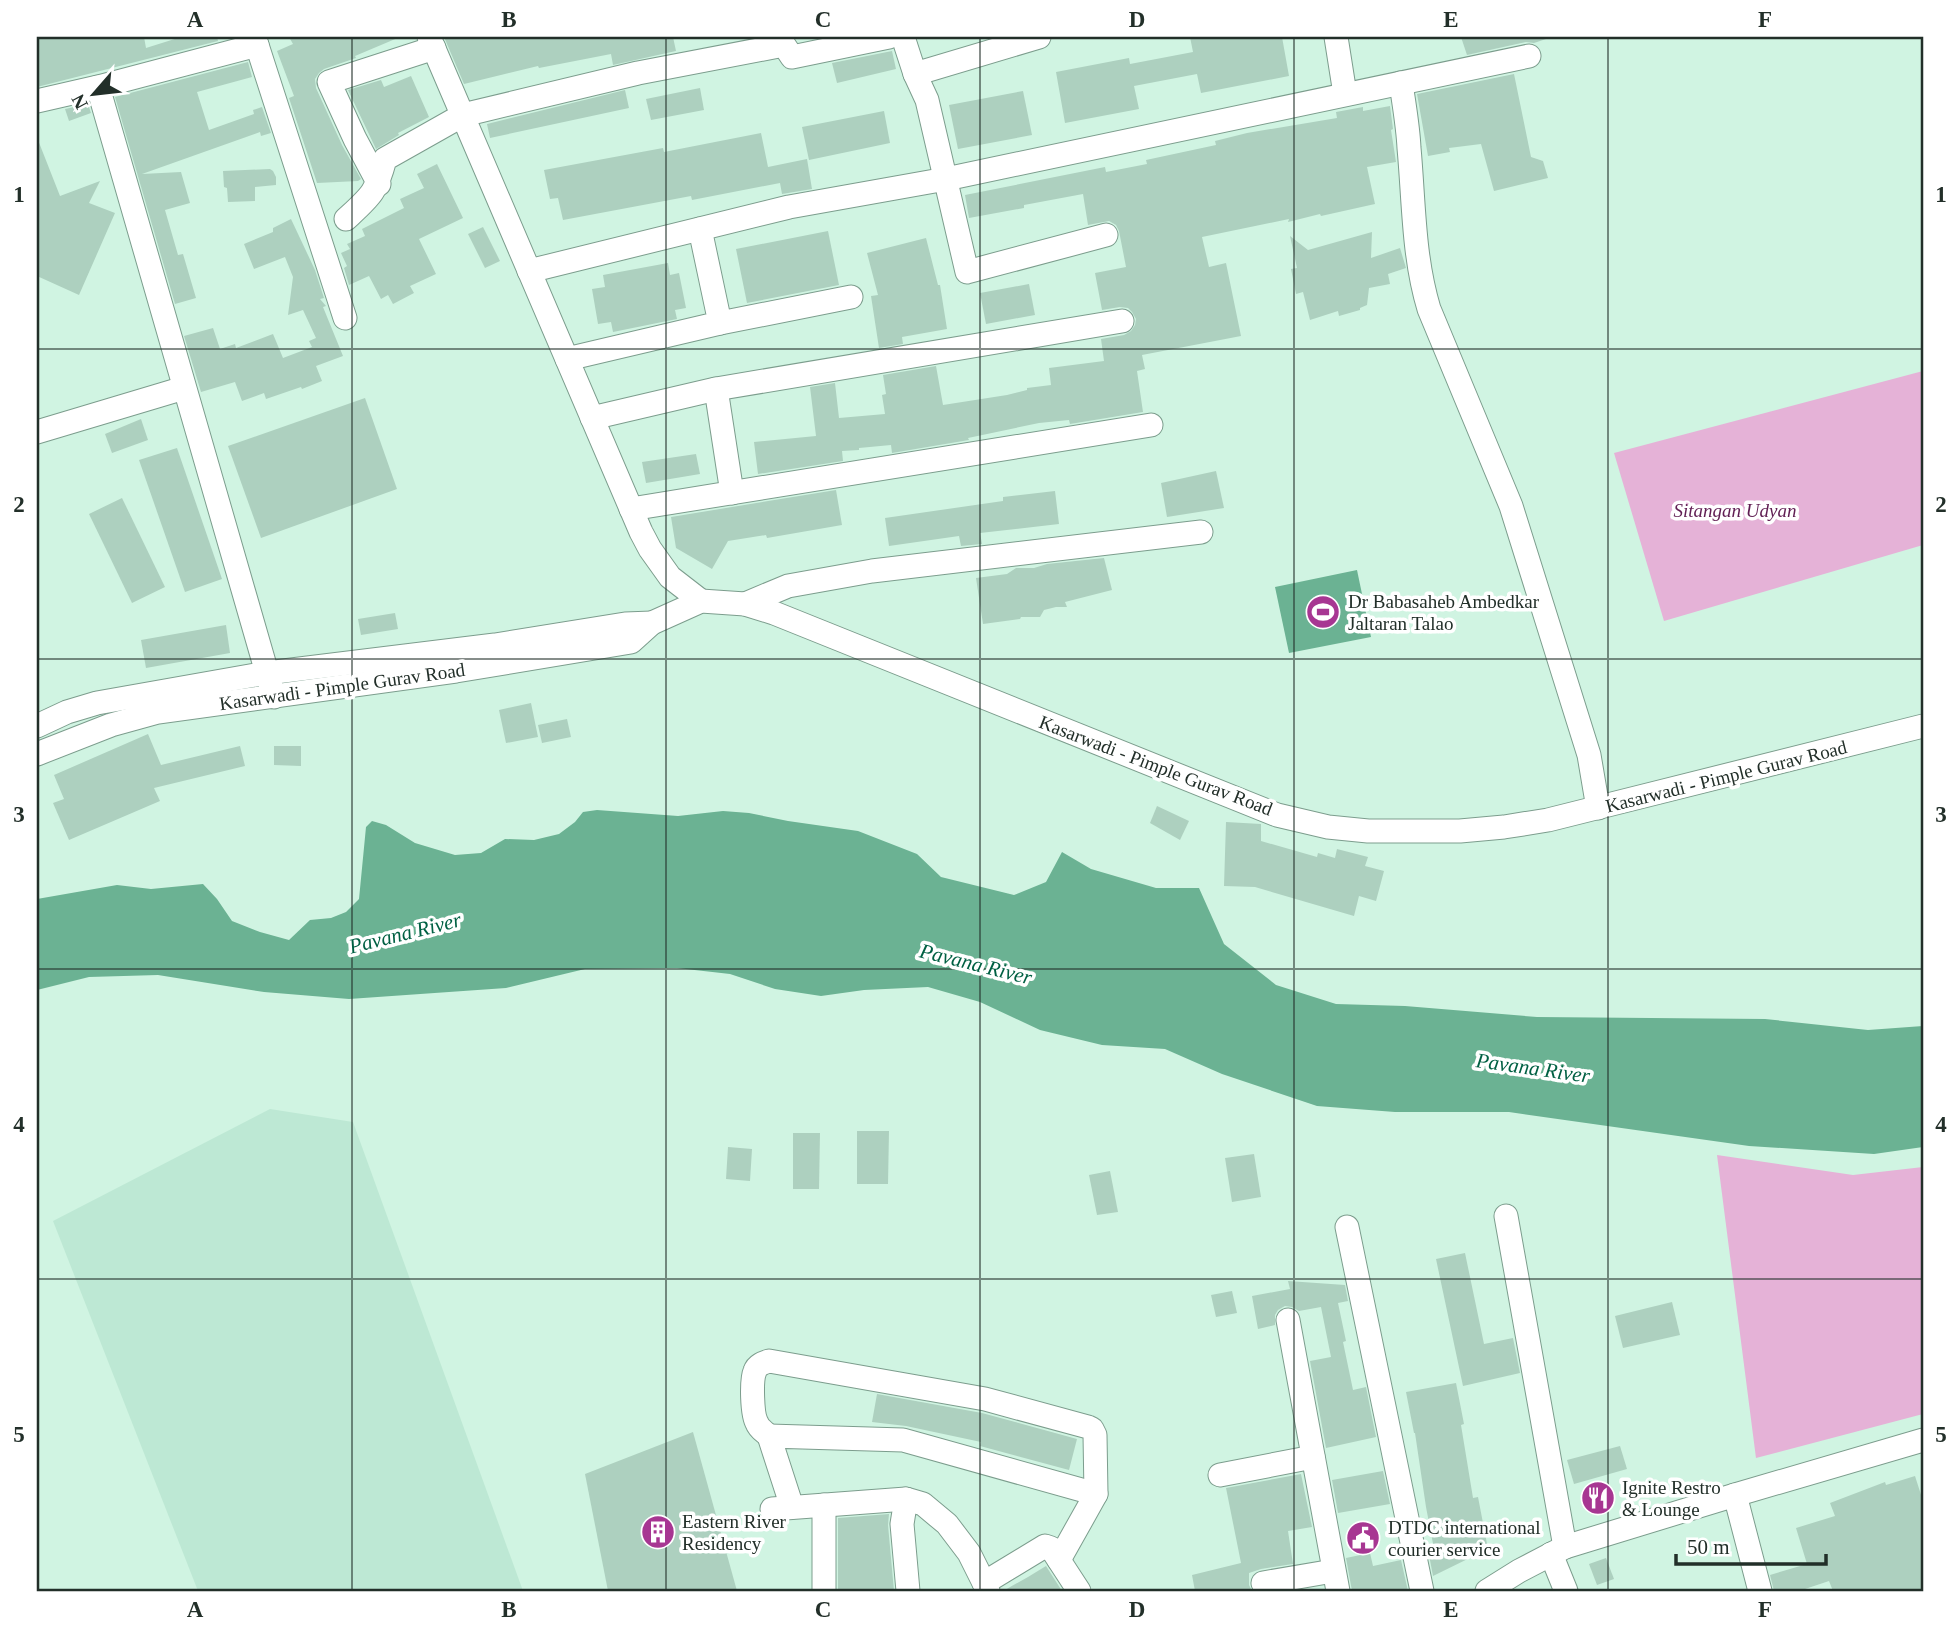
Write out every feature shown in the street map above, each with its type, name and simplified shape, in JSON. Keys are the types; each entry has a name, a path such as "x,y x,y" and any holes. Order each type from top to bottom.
{"street":[{"path":"346,219 371,196 379,184 385,159 463,116 638,73 784,45 792,57 890,37"},
{"path":"902,37 927,100 967,272 1107,235"},
{"path":"915,74 1039,37"},
{"path":"1336,37 1345,94"},
{"path":"37,100 98,87 256,41 345,318"},
{"path":"379,184 329,82 432,43 650,549 670,577 701,601"},
{"path":"529,271 789,207 946,179 1529,57"},
{"path":"1401,83 1410,148 1421,282 1429,309 1511,506 1589,755 1598,808"},
{"path":"98,87 274,697"},
{"path":"700,229 720,323"},
{"path":"566,359 720,323 851,298"},
{"path":"592,418 716,388 1122,321"},
{"path":"37,432 184,388"},
{"path":"716,388 732,493"},
{"path":"631,509 1151,425"},
{"path":"745,604 788,586 872,571 1201,532"},
{"name":"Kasarwadi - Pimple Gurav Road","path":"40,747 159,712 456,671 631,642 652,623 701,601 745,604 787,618 1277,815 1328,827 1368,831 1460,831 1548,820 1923,726"},
{"name":"Kasarwadi - Pimple Gurav Road","path":"37,726 67,712 97,703 267,673 495,645 625,624 652,623"},
{"path":"1506,1216 1566,1591"},
{"path":"1347,1227 1422,1591"},
{"path":"1263,1583 1335,1581 1288,1320"},
{"path":"1059,1560 1096,1494 1093,1429 985,1399 769,1361 760,1363 755,1370 754,1419 758,1427 769,1436 903,1440 1096,1494"},
{"path":"769,1436 782,1508 906,1499 923,1504 947,1524 969,1553 986,1587 1045,1546 1051,1548 1079,1591"},
{"path":"1487,1591 1519,1570 1558,1550 1923,1440"},
{"path":"1220,1475 1313,1457"},
{"path":"1735,1495 1760,1591"},
{"path":"906,1499 902,1524 908,1591"},
{"path":"824,1505 824,1591"}],"shaded area":[{"path":"270,1109 353,1122 523,1591 198,1591 53,1221"}],"green space":[{"name":"Sitangan Udyan","path":"1923,371 1923,545 1664,621 1614,453"},
{"path":"1717,1155 1853,1175 1923,1167 1923,1414 1756,1458"}],"water":[{"name":"Dr Babasaheb Ambedkar Jaltaran Talao","path":"1357,570 1371,637 1289,653 1275,587"},
{"name":"Pavana River","path":"597,810 678,816 723,811 749,813 858,831 917,854 941,877 1014,895 1046,882 1062,852 1091,869 1156,888 1199,888 1224,944 1276,985 1336,1004 1405,1006 1537,1017 1765,1019 1868,1030 1923,1026 1923,1147 1874,1154 1749,1146 1509,1112 1395,1112 1317,1106 1222,1074 1165,1049 1102,1045 1040,1030 980,1002 928,987 864,990 821,996 775,989 730,974 677,968 585,969 506,988 349,999 264,992 158,975 89,977 37,990 37,899 117,885 151,889 203,884 232,921 289,940 310,920 331,918 346,912 359,899 366,827 372,821 386,825 415,843 455,855 481,853 505,839 534,840 559,834 583,812"}],"building":[{"path":"37,37 144,37 146,48 181,37 217,37 218,41 37,87"},
{"path":"289,37 400,37 355,56 356,58 324,69 315,79 316,88 342,145 361,179 358,181 317,183 289,98 294,96 277,51 293,44"},
{"path":"444,37 673,37 676,51 613,65 611,54 539,68 538,66 464,84"},
{"path":"1190,37 1282,37 1289,76 1201,93 1197,74 1134,86 1139,109 1065,123 1056,72 1129,58 1130,64 1193,52"},
{"path":"1461,37 1545,37 1546,39 1467,55"},
{"path":"892,51 896,69 837,83 832,63"},
{"path":"248,62 252,77 197,92 209,130 254,114 253,110 262,107 271,133 261,136 260,132 142,174 181,172 190,203 165,210 178,255 183,254 196,298 175,304 115,97"},
{"path":"1514,74 1531,157 1543,161 1548,178 1494,191 1481,144 1449,148 1450,152 1428,156 1417,94"},
{"path":"411,76 429,117 398,133 399,135 376,149 348,90 381,80 384,87"},
{"path":"700,88 704,110 651,120 646,99"},
{"path":"625,90 629,108 490,138 487,124"},
{"path":"1023,91 1032,135 958,149 949,105"},
{"path":"88,104 91,113 69,121 65,109"},
{"path":"1390,106 1396,162 1367,167 1375,204 1202,237 1209,267 1226,263 1241,336 1142,355 1145,369 1137,371 1143,412 1070,424 1069,420 1039,423 968,438 969,440 892,453 891,445 859,448 842,451 843,461 758,474 754,442 816,436 810,387 835,383 839,418 885,414 883,375 936,366 943,405 1007,395 1027,388 1051,385 1049,368 1104,361 1101,339 1131,331 1136,319 1128,308 1102,310 1095,273 1126,267 1119,231 1116,225 1109,221 1088,225 1083,194 969,218 965,195 1105,167 1106,172 1147,164 1146,160 1216,145 1215,141 1247,133 1337,118 1336,112"},
{"path":"884,111 890,143 809,160 802,127"},
{"path":"761,133 768,167 807,159 812,189 782,194 780,183 692,200 691,196 563,220 558,198 550,199 544,170 663,148 664,152"},
{"path":"38,140 60,196 100,181 89,203 115,213 79,295 37,276"},
{"path":"437,164 463,218 419,239 436,274 410,286 414,293 393,304 388,295 381,299 369,276 349,285 344,268 347,266 341,253 350,249 347,244 365,236 362,229 404,208 400,199 424,188 417,174"},
{"path":"270,169 276,177 276,185 255,187 255,201 228,202 223,171"},
{"path":"291,219 315,270 324,298 320,299 326,306 323,307 343,356 316,366 322,381 266,399 264,393 242,401 235,382 201,392 184,336 213,328 220,349 235,344 236,348 273,334 283,358 312,347 309,341 316,338 303,310 288,315 293,277 285,257 254,269 244,244 273,232 273,228"},
{"path":"483,227 500,261 485,268 468,234"},
{"path":"828,231 839,285 747,303 736,249"},
{"path":"1372,232 1371,258 1400,248 1406,268 1388,274 1390,284 1369,288 1367,305 1360,310 1339,316 1338,311 1310,320 1303,292 1296,294 1291,269 1297,268 1290,236 1308,250"},
{"path":"926,238 940,285 947,329 902,337 903,344 879,348 871,296 878,295 867,253"},
{"path":"668,263 670,275 679,273 686,308 675,310 677,319 613,332 611,322 598,324 592,289 605,287 603,275"},
{"path":"1029,284 1035,315 986,324 980,293"},
{"path":"365,398 397,489 261,538 228,446"},
{"path":"141,419 148,440 112,453 105,434"},
{"path":"177,448 222,579 185,592 139,460"},
{"path":"696,454 700,474 646,483 642,462"},
{"path":"1216,471 1224,508 1167,517 1161,483"},
{"path":"836,490 842,525 767,538 766,535 728,541 712,569 676,548 671,517"},
{"path":"1055,491 1059,524 980,533 982,544 961,546 959,536 889,546 885,518 1003,501 1003,497"},
{"path":"122,498 165,587 132,603 89,514"},
{"path":"1104,558 1112,590 1065,602 1067,607 1044,610 1040,617 1021,617 983,624 976,578 1007,574 1016,568"},
{"path":"395,613 398,629 361,635 358,619"},
{"path":"226,625 230,653 146,668 141,640"},
{"path":"531,703 538,737 506,743 499,710"},
{"path":"567,719 571,737 542,743 538,725"},
{"path":"148,734 161,765 240,746 245,766 154,788 160,801 69,840 53,803 64,799 54,775"},
{"path":"274,746 301,746 301,766 274,765"},
{"path":"1157,806 1189,821 1180,840 1150,823"},
{"path":"1226,822 1261,824 1261,841 1317,857 1318,853 1335,858 1337,849 1368,857 1365,866 1384,871 1376,901 1359,896 1354,916 1255,887 1224,886"},
{"path":"857,1131 889,1131 888,1184 857,1184"},
{"path":"793,1133 820,1133 819,1189 793,1189"},
{"path":"728,1147 752,1149 750,1181 726,1179"},
{"path":"1254,1154 1261,1197 1232,1202 1225,1158"},
{"path":"1110,1171 1118,1212 1097,1215 1089,1175"},
{"path":"1465,1253 1484,1344 1513,1338 1520,1373 1463,1386 1436,1259"},
{"path":"1288,1281 1345,1285 1348,1301 1338,1303 1346,1341 1343,1342 1353,1390 1366,1387 1376,1437 1326,1448 1310,1361 1331,1357 1321,1307 1299,1311 1285,1306 1275,1315 1275,1325 1258,1329 1252,1296 1290,1289"},
{"path":"1232,1291 1237,1313 1216,1317 1211,1295"},
{"path":"1672,1302 1680,1335 1623,1348 1615,1316"},
{"path":"1456,1383 1473,1498 1478,1497 1488,1549 1433,1576 1429,1555 1435,1554 1406,1392"},
{"path":"877,1394 982,1413 1077,1439 1069,1470 980,1446 981,1442 906,1426 872,1422"},
{"name":"Eastern River Residency","path":"693,1432 737,1591 608,1591 585,1474"},
{"path":"1620,1446 1627,1469 1574,1484 1567,1460"},
{"path":"1383,1471 1390,1504 1338,1513 1332,1480"},
{"path":"1301,1474 1312,1527 1288,1531 1293,1564 1249,1573 1252,1591 1195,1591 1192,1575 1241,1563 1226,1488"},
{"path":"1915,1476 1923,1501 1923,1591 1833,1591 1829,1581 1799,1591 1774,1591 1770,1575 1807,1564 1796,1528 1835,1516 1830,1503 1885,1482 1886,1485"},
{"path":"889,1514 894,1591 838,1591 838,1518"},
{"path":"1370,1553 1373,1566 1401,1560 1408,1591 1352,1591 1346,1558"},
{"path":"1606,1558 1614,1579 1597,1585 1589,1564"},
{"path":"1046,1566 1062,1591 1003,1591 1028,1577"}],"place":[{"name":"Dr Babasaheb Ambedkar Jaltaran Talao","path":"1323,612"},
{"name":"Ignite Restro & Lounge","path":"1598,1498"},
{"name":"Eastern River Residency","path":"658,1532"},
{"name":"DTDC international courier service","path":"1363,1538"}]}
